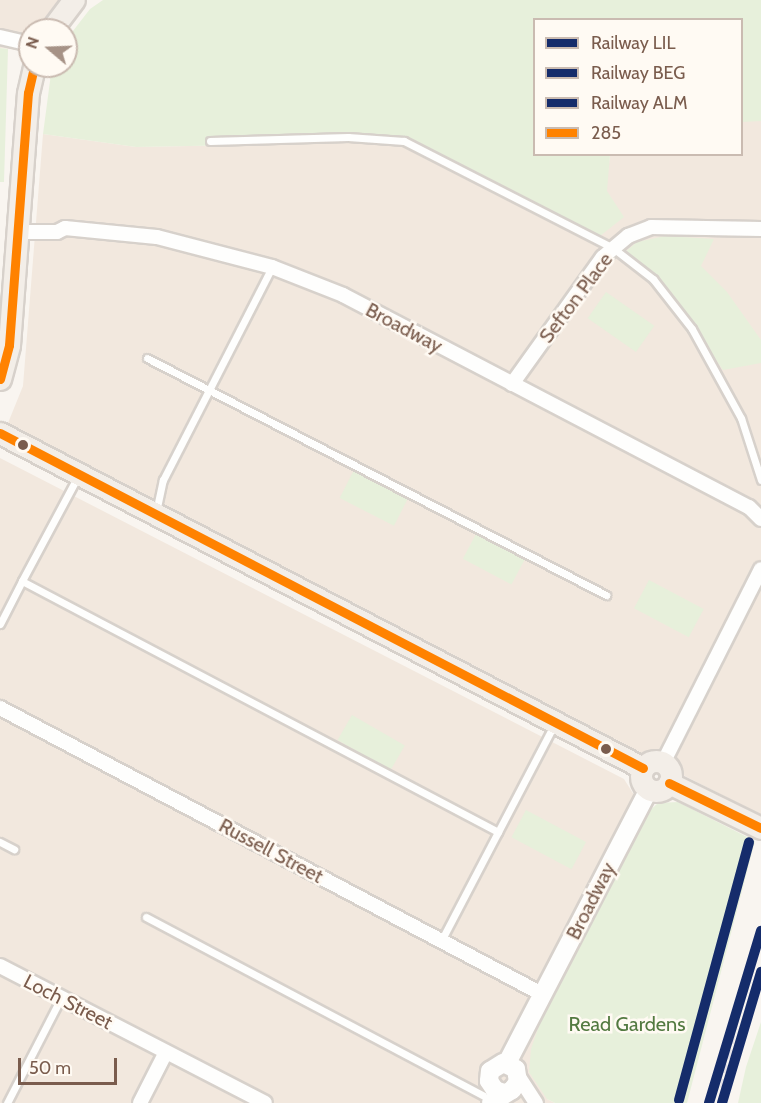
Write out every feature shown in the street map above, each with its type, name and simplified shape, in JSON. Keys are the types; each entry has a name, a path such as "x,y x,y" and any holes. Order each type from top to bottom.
{"main road":[{"path":"60,18 74,0"},
{"path":"0,379 18,232 28,93 31,78"},
{"path":"0,433 643,768"},
{"path":"651,761 663,763 670,771 669,783 660,791 649,789 642,782 643,768 651,761"},
{"path":"669,783 758,827"}],"street":[{"path":"0,37 18,41"},
{"name":"Sefton Place","path":"512,384 603,257 628,236 651,227 761,229"},
{"name":"Broadway","path":"18,232 57,232 64,228 157,237 272,267 343,295 749,507 761,518"},
{"path":"663,763 761,569"},
{"name":"Russell Street","path":"0,708 542,994"},
{"name":"Broadway","path":"515,1071 498,1064 490,1071 493,1096 516,1087 515,1071 533,1012 649,789"},
{"name":"Loch Street","path":"0,966 265,1103"},
{"path":"140,1103 166,1052"},
{"path":"515,1071 534,1103"},
{"path":"493,1096 534,1103"}],"lane":[{"path":"210,141 348,137 404,141 614,248 653,279 692,329 741,418 761,480"},
{"path":"156,514 163,480 212,389 272,267"},
{"path":"147,358 212,389 606,595"},
{"path":"0,624 80,474"},
{"path":"22,581 498,832"},
{"path":"441,941 556,723"},
{"path":"0,842 14,849"},
{"path":"146,917 493,1096"},
{"path":"7,1103 61,998"}],"shaded area":[{"path":"0,0 59,0 47,18 18,18 18,50 0,48"},
{"path":"743,121 761,121 761,815 683,775 682,764 652,750 642,753 8,423 23,386 43,134 136,147 390,142 453,162 600,235 610,156 743,156"},
{"path":"0,458 624,779 646,814 543,1014 547,1099 555,1103 0,1103"}],"green space":[{"path":"103,0 761,0 761,121 743,122 743,18 533,18 533,156 610,156 607,191 624,217 600,236 453,162 390,142 136,147 43,134 50,78 78,78 78,24 90,9"},
{"path":"0,48 8,49 4,182 0,182"},
{"path":"665,236 714,239 701,266 727,292 761,340 761,363 723,370 655,274 625,252 637,242"},
{"path":"606,292 654,326 636,352 588,318"},
{"path":"356,466 410,494 394,526 340,498"},
{"path":"476,534 525,560 511,585 463,559"},
{"path":"649,580 704,609 689,637 634,608"},
{"path":"352,715 405,746 390,771 338,740"},
{"name":"Read Gardens","path":"678,802 755,841 687,1103 555,1103 547,1099 529,1072 531,1049 543,1014 646,814 658,803"},
{"path":"526,810 586,842 571,869 511,837"},
{"path":"761,1022 761,1103 738,1103 746,1067"}],"railway":[{"path":"722,1088 741,999"}],"rail line":[{"name":"ALM","path":"679,1100 749,842"},
{"name":"LIL","path":"709,1103 761,931"},
{"name":"BEG","path":"722,1103 761,972"}],"transit line":[{"name":"285","path":"0,379 9,345 28,93 31,78"},
{"name":"285","path":"0,433 643,768"},
{"name":"285","path":"669,783 761,828"}]}
